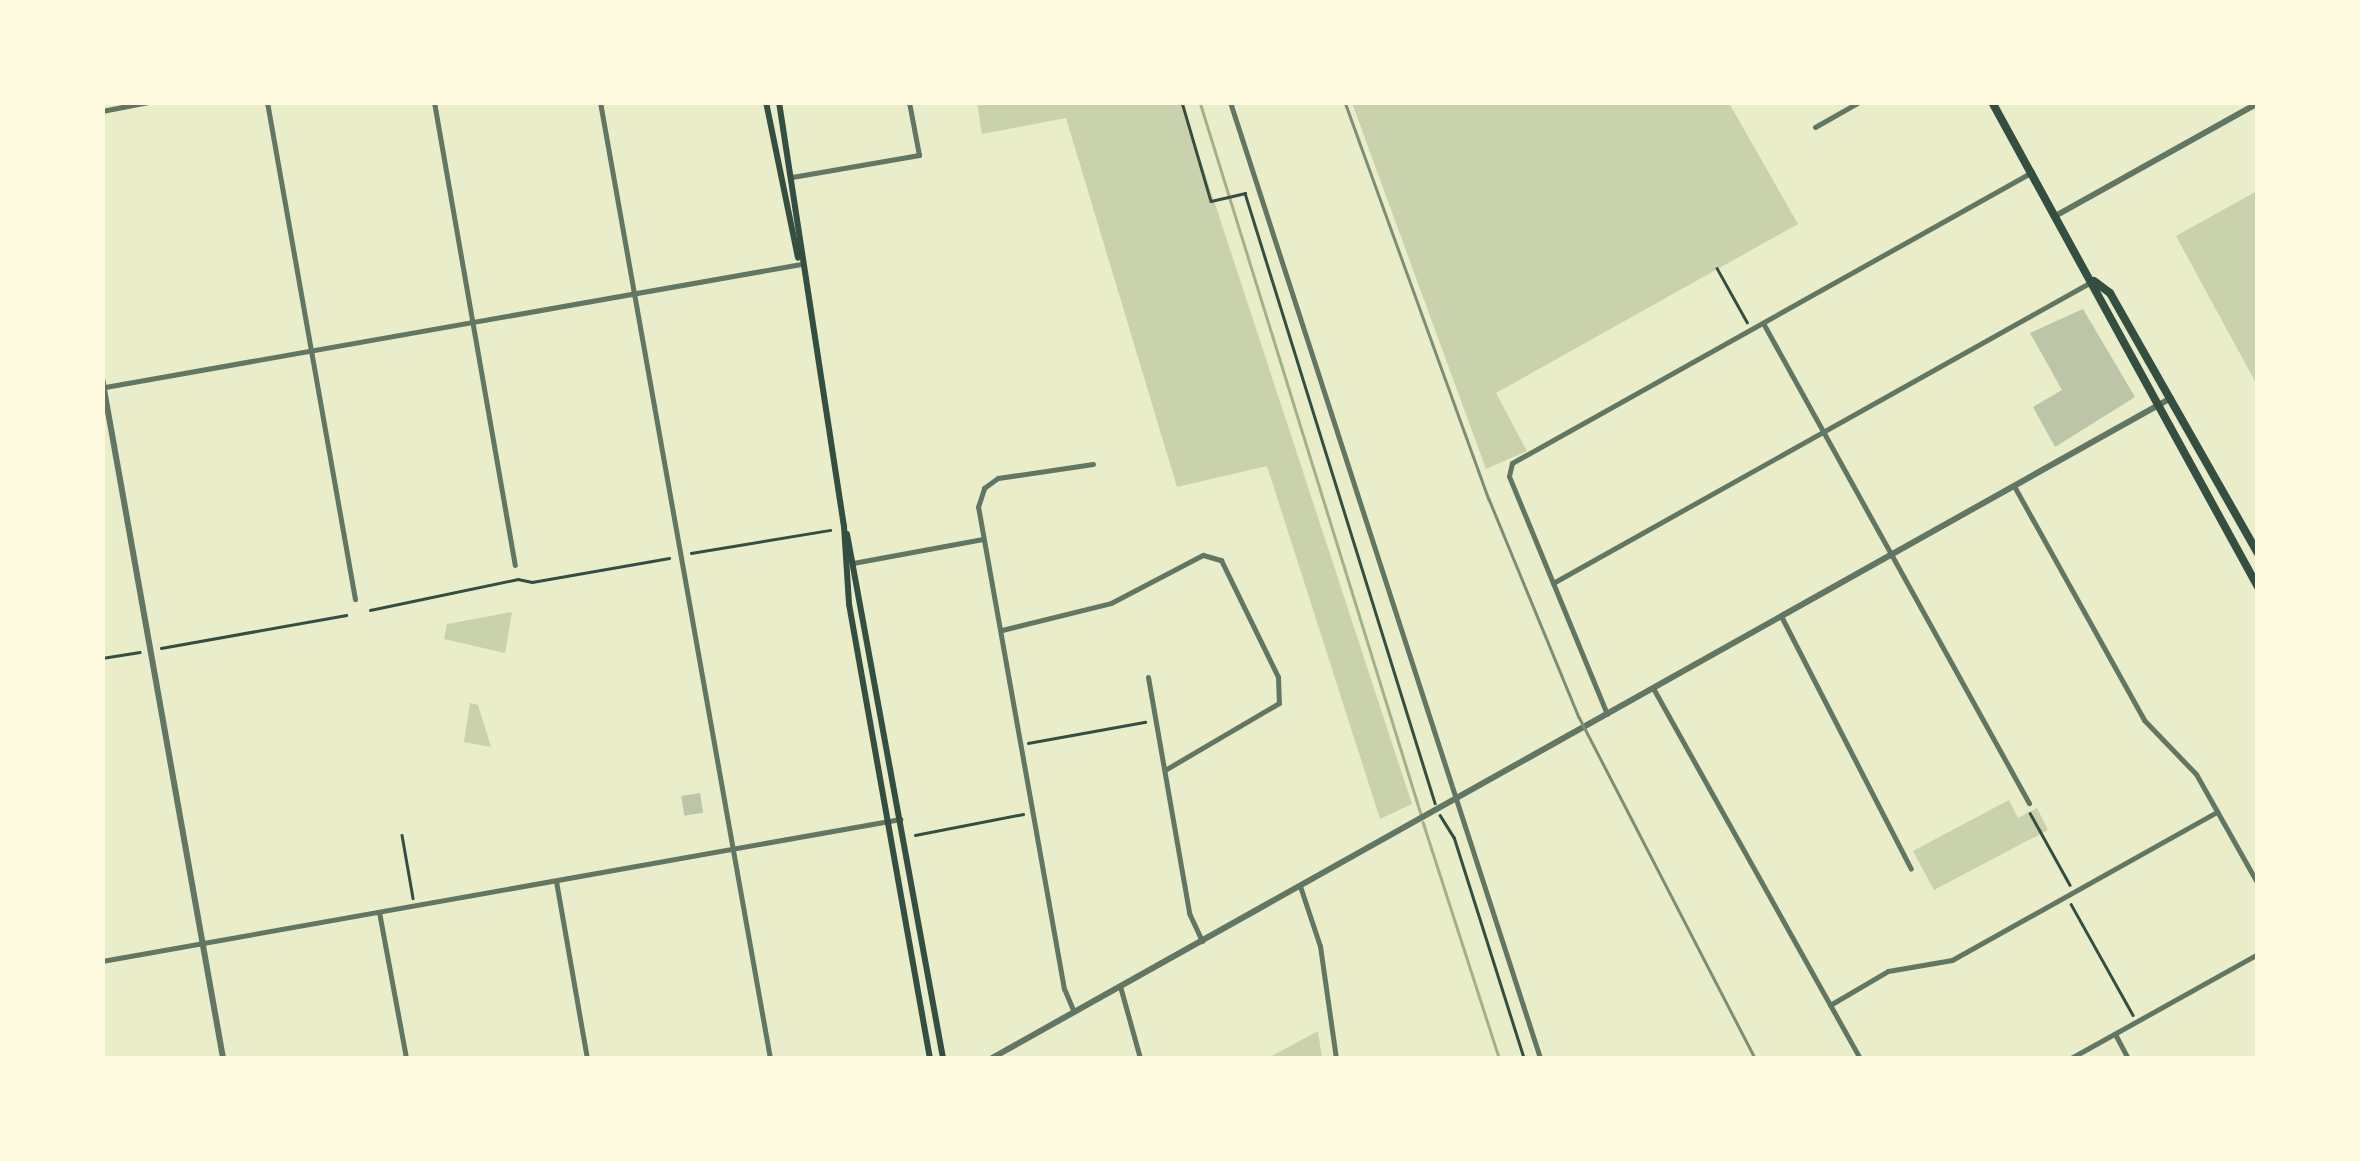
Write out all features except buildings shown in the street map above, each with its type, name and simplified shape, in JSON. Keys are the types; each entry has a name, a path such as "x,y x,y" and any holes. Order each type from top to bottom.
{"highway":[{"path":"1992,102 2094,281 2258,587"},
{"path":"2094,281 2110,293 2258,552"},
{"path":"2229,536 2244,528"}],"main road":[{"path":"766,102 801,264"},
{"path":"779,102 844,526 855,562 943,1058"},
{"path":"844,526 844,565 930,1058"}],"street":[{"path":"102,111 148,102"},
{"path":"268,102 355,599"},
{"path":"434,102 515,564"},
{"path":"600,102 770,1058"},
{"path":"780,179 918,155 909,102"},
{"path":"1230,102 1459,797 1540,1058"},
{"path":"1814,128 1859,102"},
{"path":"2238,102 2243,111"},
{"path":"2057,215 2258,103"},
{"path":"1607,714 1509,476 1516,461 2032,172"},
{"path":"103,388 801,264"},
{"path":"1553,583 2094,281"},
{"path":"1763,322 2029,803"},
{"path":"102,378 223,1058"},
{"path":"992,1058 2171,398"},
{"path":"1074,1012 1064,988 983,539 980,497 990,482 1093,464"},
{"path":"2014,486 2144,720 2191,766 2258,884"},
{"path":"844,565 983,539"},
{"path":"1000,630 1111,603 1203,555 1220,560 1278,677 1278,704 1165,770"},
{"path":"1781,616 1911,869"},
{"path":"1148,677 1190,913 1202,941"},
{"path":"1652,688 1860,1058"},
{"path":"1830,1005 1888,970 1952,960 2217,812"},
{"path":"102,961 900,819"},
{"path":"2249,869 2258,864"},
{"path":"556,881 588,1058"},
{"path":"1300,886 1320,946 1336,1058"},
{"path":"379,912 406,1058"},
{"path":"2071,1058 2258,954"},
{"path":"1120,986 1140,1058"},
{"path":"2115,1034 2128,1058"}],"path":[{"path":"1182,102 1213,201 1241,192 1432,800"},
{"path":"1718,268 1747,322"},
{"path":"691,554 830,530"},
{"path":"370,610 518,579 668,558"},
{"path":"161,648 346,615"},
{"path":"102,658 140,652"},
{"path":"1028,743 1144,722"},
{"path":"2030,813 2070,885"},
{"path":"914,834 1025,814"},
{"path":"1442,819 1524,1058"},
{"path":"402,835 413,898"},
{"path":"2070,903 2133,1015"}],"green space":[{"path":"977,103 1182,103 1412,804 1380,819 1267,466 1177,487 1066,118 982,134"},
{"path":"1352,103 1729,103 1798,224 1496,393 1527,451 1486,469"},
{"path":"2257,191 2257,385 2176,236"},
{"path":"512,612 505,653 444,639 447,624"},
{"path":"470,703 478,705 491,747 464,742"},
{"path":"2009,800 2018,818 2037,808 2048,830 1934,890 1913,851"},
{"path":"1318,1031 1322,1058 1268,1058"}],"waterway":[{"path":"1200,102 1421,814"},
{"path":"1423,822 1499,1058"}],"railway":[{"path":"1345,102 1489,499 1579,717 1755,1058"}]}
